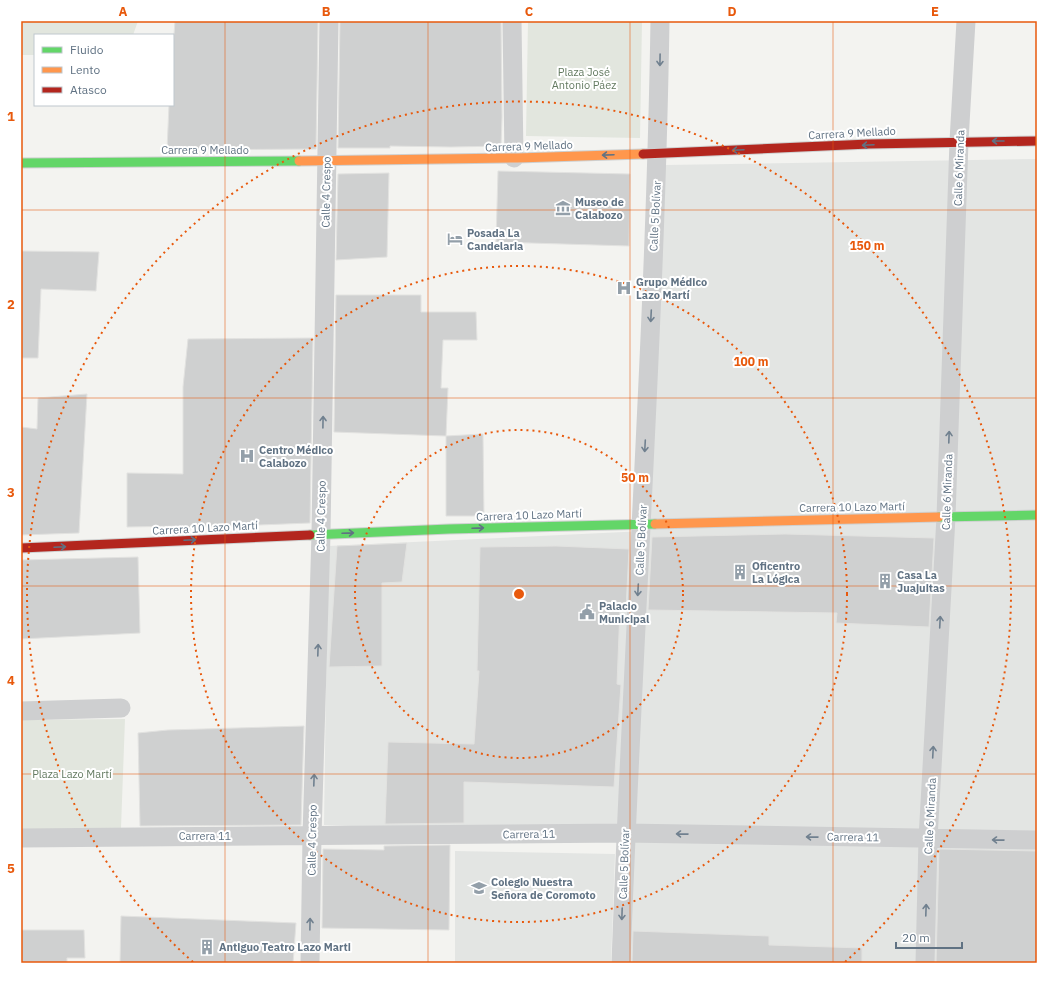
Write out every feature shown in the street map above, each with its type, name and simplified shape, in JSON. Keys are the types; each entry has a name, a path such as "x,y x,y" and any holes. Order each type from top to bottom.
{"street":[{"name":"Calle 4 Crespo","path":"310,963 312,836 321,534 329,21"},
{"path":"512,21 514,158"},
{"name":"Calle 5 Bolívar","path":"621,963 625,833 642,524 658,154 660,21"},
{"name":"Calle 6 Miranda","path":"925,963 928,839 946,517 959,141 966,21"},
{"name":"Carrera 9 Mellado","path":"21,163 326,162 514,158 658,154 959,141 1037,141"},
{"name":"Carrera 10 Lazo Martí","path":"21,548 449,529 1037,514"},
{"path":"21,711 121,708"},
{"name":"Carrera 11","path":"21,838 625,833 1037,840"}],"shaded area":[{"path":"1037,159 1037,963 628,963 631,837 324,825 328,546 645,531 665,165"},
{"path":"455,851 615,854 611,963 455,963"}],"green space":[{"path":"21,21 138,21 133,34 34,34 34,55 21,55"},
{"name":"Plaza José Antonio Páez","path":"528,21 642,21 640,138 526,136"},
{"name":"Plaza Lazo Martí","path":"125,719 121,828 21,830 21,720"}],"building":[{"path":"175,21 318,21 316,149 167,150 169,106 174,106"},
{"path":"340,21 501,21 501,146 390,146 390,148 338,148"},
{"name":"Museo de Calabozo","path":"498,171 630,174 629,246 496,242"},
{"path":"389,173 387,257 336,260 338,174"},
{"path":"21,251 99,252 96,291 41,289 38,358 21,358"},
{"path":"336,295 421,295 421,312 476,312 477,340 443,340 441,388 448,388 446,436 334,432"},
{"name":"Centro Médico Calabozo","path":"313,338 310,523 183,528 183,526 127,527 127,473 183,474 183,387 188,339"},
{"path":"87,394 79,533 21,535 21,427 37,429 38,398"},
{"path":"483,434 484,516 446,516 446,436"},
{"name":"Oficentro La Lógica","path":"785,534 934,538 929,627 836,623 837,613 648,610 652,537"},
{"path":"407,543 402,582 382,583 382,666 329,667 337,546"},
{"path":"556,546 629,549 626,609 620,609 617,684 621,685 614,787 464,782 464,823 385,824 388,742 474,744 479,671 477,671 480,547"},
{"path":"138,557 140,633 21,639 21,560"},
{"path":"304,726 301,825 140,826 138,733 168,730"},
{"path":"450,845 449,930 322,928 323,849 384,850 384,846"},
{"path":"939,849 1037,851 1037,963 936,963"},
{"name":"Antiguo Teatro Lazo Marti","path":"121,916 296,923 293,963 120,963"},
{"path":"21,930 84,930 85,958 67,958 67,963 21,963"},
{"path":"633,931 769,936 769,945 862,948 862,963 632,963"}],"traffic: fast":[{"path":"21,163 299,161"},
{"path":"939,517 1037,515"},
{"path":"310,535 449,529 655,524"}],"traffic: slow":[{"path":"299,161 517,158 643,154"},
{"path":"655,524 939,517"}],"traffic: jam":[{"path":"643,154 869,144 1037,141"},
{"path":"21,548 310,535"}],"place":[{"name":"Museo de Calabozo","path":"563,208"},
{"name":"Posada La Candelaria","path":"455,239"},
{"name":"Grupo Médico Lazo Martí","path":"624,288"},
{"name":"Centro Médico Calabozo","path":"247,456"},
{"name":"Oficentro La Lógica","path":"740,572"},
{"name":"Casa La Juajuitas","path":"885,581"},
{"name":"Palacio Municipal","path":"587,612"},
{"name":"Colegio Nuestra Señora de Coromoto","path":"479,888"},
{"name":"Antiguo Teatro Lazo Marti","path":"207,947"}]}
